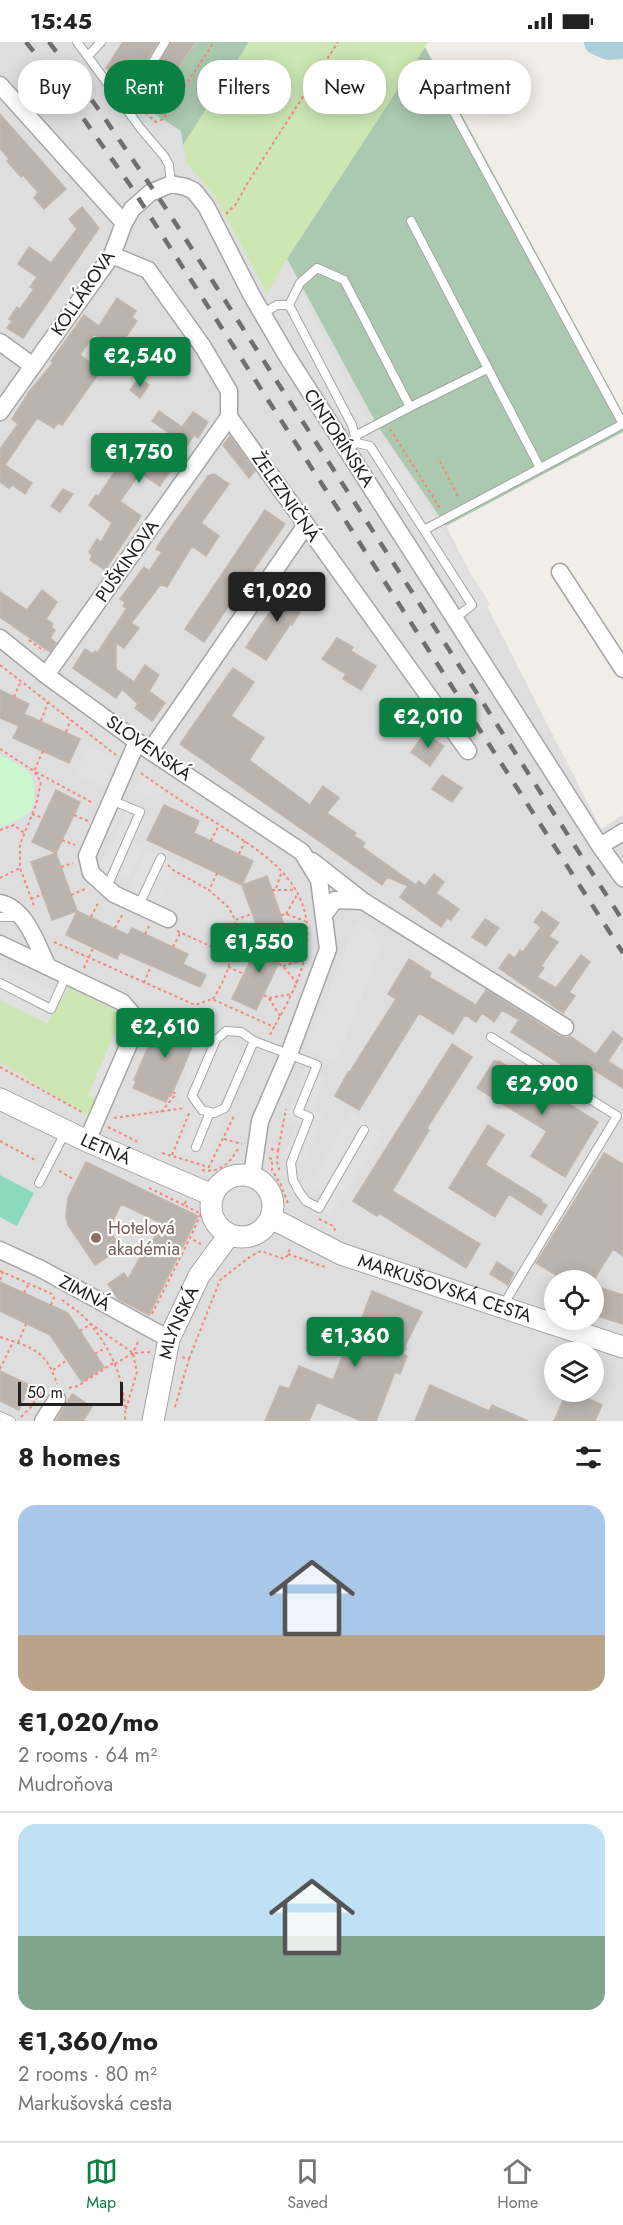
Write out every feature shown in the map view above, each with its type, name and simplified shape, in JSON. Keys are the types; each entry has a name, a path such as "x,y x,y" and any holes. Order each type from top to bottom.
{"street":[{"path":"0,85 124,223"},
{"name":"CINTORÍNSKA","path":"171,184 194,191 206,206 262,314 353,442 454,619 623,878"},
{"name":"KOLLÁROVA","path":"0,412 112,255 124,223 140,200 171,184"},
{"path":"112,255 148,270 203,347 229,391 229,417"},
{"path":"0,342 33,366"},
{"name":"ŽELEZNIČNÁ","path":"229,417 468,751"},
{"name":"PUŠKINOVA","path":"46,675 229,417"},
{"path":"168,920 104,891 91,873 87,856 105,803 128,763 144,746 306,525"},
{"path":"560,572 623,669"},
{"name":"SLOVENSKÁ","path":"0,638 46,675 144,746 302,852 363,901 564,1027"},
{"path":"600,846 623,832"},
{"name":"SLOVENSKÁ","path":"252,1176 260,1121 289,1054 328,949 319,880 302,852"},
{"path":"325,913 335,900 363,901"},
{"path":"0,903 11,905 21,917 48,967"},
{"path":"0,944 122,1002 134,1016 135,1030 87,1141"},
{"name":"LETNÁ","path":"0,1099 87,1141 203,1191"},
{"path":"243,1174 252,1176 268,1189 272,1198 271,1218 258,1233 223,1243 203,1191 243,1174"},
{"name":"MARKUŠOVSKÁ CESTA","path":"271,1218 341,1254 616,1345"},
{"name":"MLYNSKÁ","path":"153,1421 169,1339 199,1276 223,1243"},
{"name":"ZIMNÁ","path":"0,1250 41,1269 169,1339"},
{"path":"44,1421 57,1399"}],"lane":[{"path":"77,42 104,79"},
{"path":"88,56 101,42"},
{"path":"154,60 165,42"},
{"path":"129,114 164,156 169,165 171,184"},
{"path":"424,530 623,424 455,114"},
{"path":"411,221 540,468"},
{"path":"289,305 300,283 317,268 344,280 410,407"},
{"path":"262,314 277,305 289,305"},
{"path":"289,305 352,425 353,442"},
{"path":"353,442 384,420 487,369"},
{"path":"353,442 370,446 472,605 454,619"},
{"path":"104,891 140,812 105,803"},
{"path":"139,905 161,858"},
{"path":"0,917 21,917"},
{"path":"0,983 51,1009 72,979"},
{"path":"254,1041 225,1108 214,1113 202,1110 192,1096 216,1040 226,1031 240,1032 254,1041 317,1065 298,1112 309,1117 291,1163 294,1180 306,1201 319,1208 364,1130"},
{"path":"491,1037 620,1118 501,1308"},
{"path":"196,1147 210,1112"},
{"path":"39,1183 66,1131"},
{"path":"616,1345 623,1360"},
{"path":"0,1416 11,1421"}],"path":[{"path":"185,86 214,42"},
{"path":"214,221 228,213 236,204 338,42"},
{"path":"147,114 156,122 163,119 166,114"},
{"path":"384,420 447,518"},
{"path":"440,461 465,508"},
{"path":"0,665 167,792 260,850 282,871 297,892 307,935 304,960 297,983 274,1027"},
{"path":"14,697 21,681"},
{"path":"41,721 48,702"},
{"path":"66,732 71,720"},
{"path":"0,749 34,771 105,803"},
{"path":"34,771 43,751"},
{"path":"0,878 20,868 20,844 32,814 40,782 34,771"},
{"path":"32,814 43,818"},
{"path":"74,815 79,817"},
{"path":"0,830 14,825 24,833"},
{"path":"211,841 219,825"},
{"path":"62,840 68,842"},
{"path":"239,854 245,841"},
{"path":"161,858 173,870 209,890 229,908 235,920 235,940 228,967 213,999"},
{"path":"61,867 68,865"},
{"path":"276,888 282,871"},
{"path":"209,890 217,873"},
{"path":"272,890 276,888 297,892"},
{"path":"91,917 104,891"},
{"path":"71,895 79,892"},
{"path":"286,914 297,892"},
{"path":"31,898 43,894"},
{"path":"235,920 252,914"},
{"path":"281,915 286,914 305,921"},
{"path":"115,928 118,921"},
{"path":"145,934 148,928"},
{"path":"173,947 180,933"},
{"path":"72,979 93,948"},
{"path":"283,966 304,960"},
{"path":"279,963 297,983"},
{"path":"144,983 151,966"},
{"path":"228,967 244,974"},
{"path":"269,998 292,994"},
{"path":"264,995 269,998 280,1017"},
{"path":"161,1112 176,1094 172,1092"},
{"path":"96,1121 192,1107 171,1156"},
{"path":"224,1139 278,1151 278,1169 294,1204"},
{"path":"115,1364 133,1353 201,1214 184,1205 203,1191 202,1165"},
{"path":"189,1359 220,1280 261,1251 284,1259 297,1231"},
{"path":"190,1238 223,1243 242,1263"},
{"path":"0,1280 2,1272 55,1296 91,1324 122,1380 125,1421"},
{"path":"24,1293 29,1284"},
{"path":"51,1305 55,1296"},
{"path":"18,1343 27,1324"},
{"path":"80,1331 91,1324"},
{"path":"0,1337 40,1352 53,1370 58,1386 57,1399"},
{"path":"0,1369 13,1342"},
{"path":"95,1354 105,1348"},
{"path":"125,1412 137,1372 133,1353"},
{"path":"53,1370 67,1360"}],"shaded area":[{"path":"0,42 196,42 184,60 104,60 104,114 156,114 181,131 203,181 215,196 267,293 287,259 377,425 446,526 601,829 623,815 623,1421 0,1421"},
{"path":"301,292 368,421 348,432 281,302"},
{"path":"387,442 490,604 472,616 369,453"},
{"path":"89,746 117,760 104,788 76,774"},
{"path":"141,776 164,787 157,801 134,790"},
{"path":"115,803 123,809 113,832 102,831"},
{"path":"126,811 144,824 134,842 144,847 128,880 99,867"},
{"path":"146,848 157,853 138,892 129,888"},
{"path":"165,858 177,863 158,906 147,900"},
{"path":"356,923 385,939 336,1062 306,1049"},
{"path":"0,965 61,994 47,1023 0,1000"},
{"path":"118,1025 128,1029 98,1099 88,1095"},
{"path":"204,1033 253,1054 206,1163 177,1151 196,1106 177,1098"},
{"path":"306,1068 326,1076 313,1110 324,1114 304,1165 284,1157 297,1124 286,1119"},
{"path":"351,1113 383,1133 331,1217 321,1212 319,1191 309,1186"}],"green space":[{"path":"196,42 249,42 237,60 197,60 197,114 203,114 183,145 181,131 155,114 185,114 184,60"},
{"path":"249,42 428,42 416,60 398,60 398,88 386,107 386,60 303,60 303,114 381,114 287,259 267,294 215,196 187,164 183,145 203,114 291,114 291,60 237,60"},
{"path":"425,47 432,60 417,60"},
{"path":"398,88 398,114 461,114 623,413 623,432 446,526 377,425 287,259 381,114 386,114 386,107"},
{"path":"0,754 28,772 35,794 30,811 26,815 0,827"},
{"path":"69,988 113,1009 123,1017 127,1033 88,1116 0,1062 0,1000 47,1023"},
{"path":"0,1175 34,1193 17,1226 0,1217"}],"building":[{"path":"123,42 158,42 147,60 111,60"},
{"path":"171,42 195,42 183,60 161,60"},
{"path":"0,114 66,189 44,209 34,198 38,192 7,161 9,159 0,148"},
{"path":"82,207 99,228 23,338 7,328 12,321 9,319 17,307 20,309 34,289 30,287 37,277 18,264 29,247 51,263 77,229 69,219"},
{"path":"117,298 136,311 132,317 137,321 117,350 94,334 80,355 101,370 62,425 58,423 54,428 37,418 5,465 32,483 25,494 12,485 9,488 0,482 0,449 18,424 12,419 29,392 53,363 51,361 84,315 99,326"},
{"path":"165,343 183,355 178,362 183,365 181,370 171,367 168,371 153,359 142,355 149,344 158,349"},
{"path":"139,378 149,385 140,398 130,390"},
{"path":"159,411 182,427 193,412 208,422 198,438 194,435 160,486 140,473 120,501 141,516 105,570 90,560 92,556 89,552 97,539 101,542 112,523 89,505 96,495 98,497 123,459 136,469 150,449 155,452 169,433 152,421"},
{"path":"230,436 255,471 249,478 223,445"},
{"path":"214,474 229,484 201,523 219,536 206,556 192,546 167,587 161,584 131,623 139,628 124,648 116,643 116,669 134,682 145,665 159,675 149,691 165,703 152,721 135,708 138,704 122,689 116,698 73,668 85,649 93,654 95,651 97,653 127,608 123,606 125,602 120,599 144,567 149,571 162,552 156,549 163,538 208,476"},
{"path":"63,489 73,494 60,512 51,506"},
{"path":"265,510 285,524 204,642 185,629"},
{"path":"307,580 310,582 299,600 304,603 300,612 266,660 246,647 284,591 291,595"},
{"path":"42,590 57,602 46,619 53,624 51,627 55,630 50,638 56,643 50,652 0,617 0,592 27,610"},
{"path":"337,638 353,647 351,651 376,666 361,690 343,679 346,674 322,659"},
{"path":"233,668 254,682 231,716 264,738 249,760 310,805 323,786 339,798 327,813 356,833 354,836 365,843 362,847 416,885 419,881 425,886 434,874 444,882 436,893 459,909 451,920 447,918 441,927 400,897 408,886 387,877 382,885 180,744"},
{"path":"0,690 29,704 24,714 80,739 69,763 13,738 19,726 0,718"},
{"path":"425,733 444,746 430,766 411,752"},
{"path":"442,775 462,788 452,802 432,789"},
{"path":"56,790 80,802 56,853 32,842"},
{"path":"164,805 199,821 194,833 253,861 242,885 147,840"},
{"path":"56,853 77,911 52,920 31,862"},
{"path":"267,876 286,930 261,938 242,885"},
{"path":"77,911 128,935 132,928 188,954 183,964 206,975 200,987 120,952 117,959 66,935"},
{"path":"542,911 559,923 549,936 558,942 541,966 544,968 537,977 556,988 581,955 590,962 569,992 575,996 563,1013 499,968 509,954 515,958 520,950 523,952 541,927 534,922"},
{"path":"485,919 499,928 486,946 472,937"},
{"path":"261,938 285,950 256,1010 232,999"},
{"path":"409,959 431,973 429,977 476,1005 486,990 559,1036 568,1038 570,1036 596,1054 613,1031 623,1039 608,1061 623,1071 623,1088 583,1063 576,1074 511,1032 519,1020 502,1010 494,1022 482,1013 476,1022 465,1015 453,1034 419,1013 359,1110 335,1096 396,999 388,994"},
{"path":"161,1017 178,1024 180,1018 192,1023 189,1028 198,1033 171,1096 169,1095 166,1102 133,1088 136,1081 134,1080"},
{"path":"452,1044 472,1057 427,1128 429,1130 392,1191 480,1244 466,1268 379,1213 377,1216 353,1201"},
{"path":"494,1061 499,1061 598,1122 565,1177 531,1156 547,1131 477,1088"},
{"path":"488,1125 504,1135 485,1165 542,1200 541,1202 547,1205 541,1215 509,1194 495,1217 449,1188"},
{"path":"604,1153 623,1164 623,1256 613,1249 600,1270 548,1270 536,1263"},
{"name":"Hotelová akadémia","path":"86,1162 198,1216 149,1315 118,1299 108,1284 124,1273 128,1279 146,1247 150,1247 161,1223 121,1204 109,1229 121,1248 95,1265 68,1225 66,1216 68,1198"},
{"path":"497,1262 514,1273 508,1285 490,1274"},
{"path":"0,1282 68,1313 104,1367 82,1382 50,1335 0,1311"},
{"path":"604,1289 623,1295 623,1324 604,1318"},
{"path":"372,1291 422,1312 404,1348 406,1348 403,1354 407,1356 400,1374 395,1372 376,1421 361,1421 317,1402 309,1421 265,1421 280,1386 289,1389 299,1366 333,1380 350,1337 360,1323"},
{"path":"0,1371 30,1385 19,1410 0,1401"},
{"path":"430,1385 489,1411 492,1405 528,1421 415,1421"},
{"path":"72,1394 92,1407 83,1421 56,1421"},
{"path":"563,1402 595,1402 602,1405 595,1421 554,1421"}],"waterway":[{"path":"597,42 609,47 623,46"}],"railway":[{"path":"26,42 57,81 130,185 623,953"},
{"path":"49,42 99,110 167,210 623,921"}],"place":[{"name":"Hotelová akadémia","path":"96,1238"}]}
